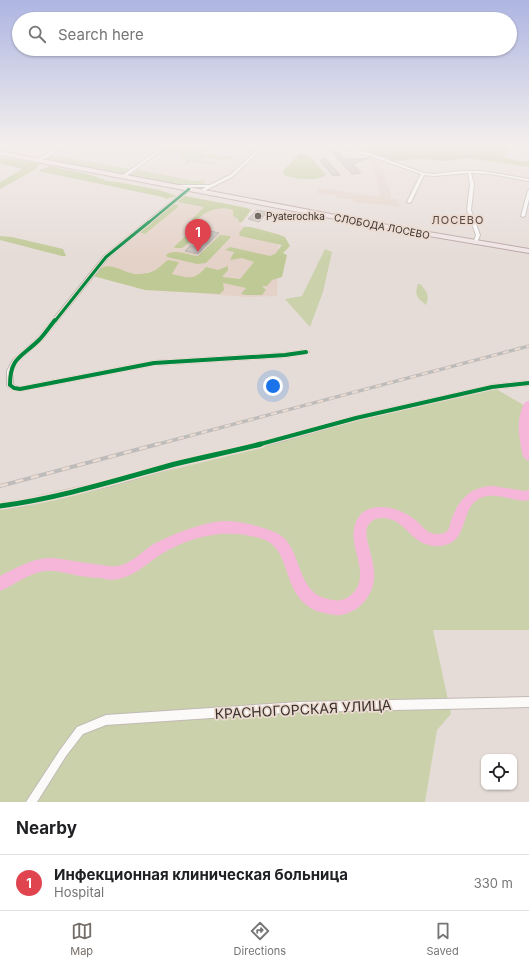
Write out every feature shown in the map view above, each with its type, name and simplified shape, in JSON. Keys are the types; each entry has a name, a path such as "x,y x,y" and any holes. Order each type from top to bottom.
{"main road":[{"name":"СЛОБОДА ЛОСЕВО","path":"157,182 475,243 529,251"}],"street":[{"path":"201,191 218,182"},
{"path":"408,202 418,182"},
{"path":"472,182 469,210 478,234 475,243"},
{"path":"175,186 210,186"},
{"path":"189,189 106,257 40,339 15,361 10,371 10,384 14,388 20,389 154,364 285,355 306,352"},
{"path":"523,216 529,191"},
{"path":"0,506 24,503 110,483 176,464 279,440 356,418 492,387 529,383"},
{"name":"КРАСНОГОРСКАЯ УЛИЦА","path":"31,802 80,730 106,720 300,707 529,702"}],"shaded area":[{"path":"377,182 387,182 388,188 390,189 391,199 397,199 400,207 354,202 353,199 336,198 335,195 315,193 320,188 377,197 380,196"},
{"path":"185,196 252,209 240,225 279,234 277,296 247,297 153,290 96,274 110,258"}],"green space":[{"path":"0,182 12,182 0,189"},
{"path":"93,182 120,182 159,190 177,196 166,199 163,197"},
{"path":"165,182 205,182 205,184 171,184"},
{"path":"185,196 251,210 242,222 239,222 238,219 233,216 233,210 223,208 208,212 197,220 191,220 204,207 177,202"},
{"path":"173,204 178,205 178,207 145,234 139,232"},
{"path":"244,227 251,227 285,237 290,246 283,253 287,255 282,277 272,280 267,286 262,286 266,290 262,295 241,294 246,288 223,283 224,290 220,294 145,290 93,276 104,267 110,266 134,274 147,273 157,269 168,260 179,262 172,274 183,277 198,275 206,267 218,270 228,266 228,270 222,277 240,279 254,262 242,258 230,260 234,252 225,250 230,247 270,256 275,254 282,245 240,236 239,233"},
{"path":"194,228 201,230 182,248 174,247"},
{"path":"220,235 230,236 230,238 206,263 197,264 167,257 166,255 177,252 198,256"},
{"path":"0,236 12,237 63,249 66,256 0,240"},
{"path":"325,249 332,252 323,292 310,327 285,299 302,296"},
{"path":"418,284 420,284 426,291 428,299 426,305 417,294 416,291"},
{"path":"496,389 529,408 529,630 433,630 451,714 437,730 425,802 0,802 0,510 102,487 244,452 325,427"}],"building":[{"name":"Pyaterochka","path":"257,210 267,212 259,222 248,219"},
{"path":"207,230 219,233 198,254 185,251 190,246 195,247 207,235 203,234"}],"waterway":[{"path":"529,405 526,411 524,424 529,456"},
{"path":"0,584 31,568 46,564 119,573 130,568 156,550 170,543 208,530 229,527 262,533 274,538 281,544 300,587 308,597 319,605 341,608 350,605 357,600 365,589 368,579 360,538 360,529 363,521 368,516 380,512 393,514 405,519 426,538 443,540 454,533 462,511 471,499 479,493 493,491 525,496 529,495"}],"railway":[{"path":"155,445 529,346"},
{"path":"0,486 158,444"}],"cycle path":[{"path":"189,189 106,257 40,339 15,361 10,371 10,385 14,388 20,389 154,363 285,355 306,352"},
{"path":"0,506 23,503 110,483 176,464 279,440 356,418 492,387 529,383"}],"place":[{"name":"Pyaterochka","path":"258,216"},
{"name":"Инфекционная клиническая больница","path":"198,252"}],"district":[{"name":"ЛОСЕВО","path":"458,220"}]}
